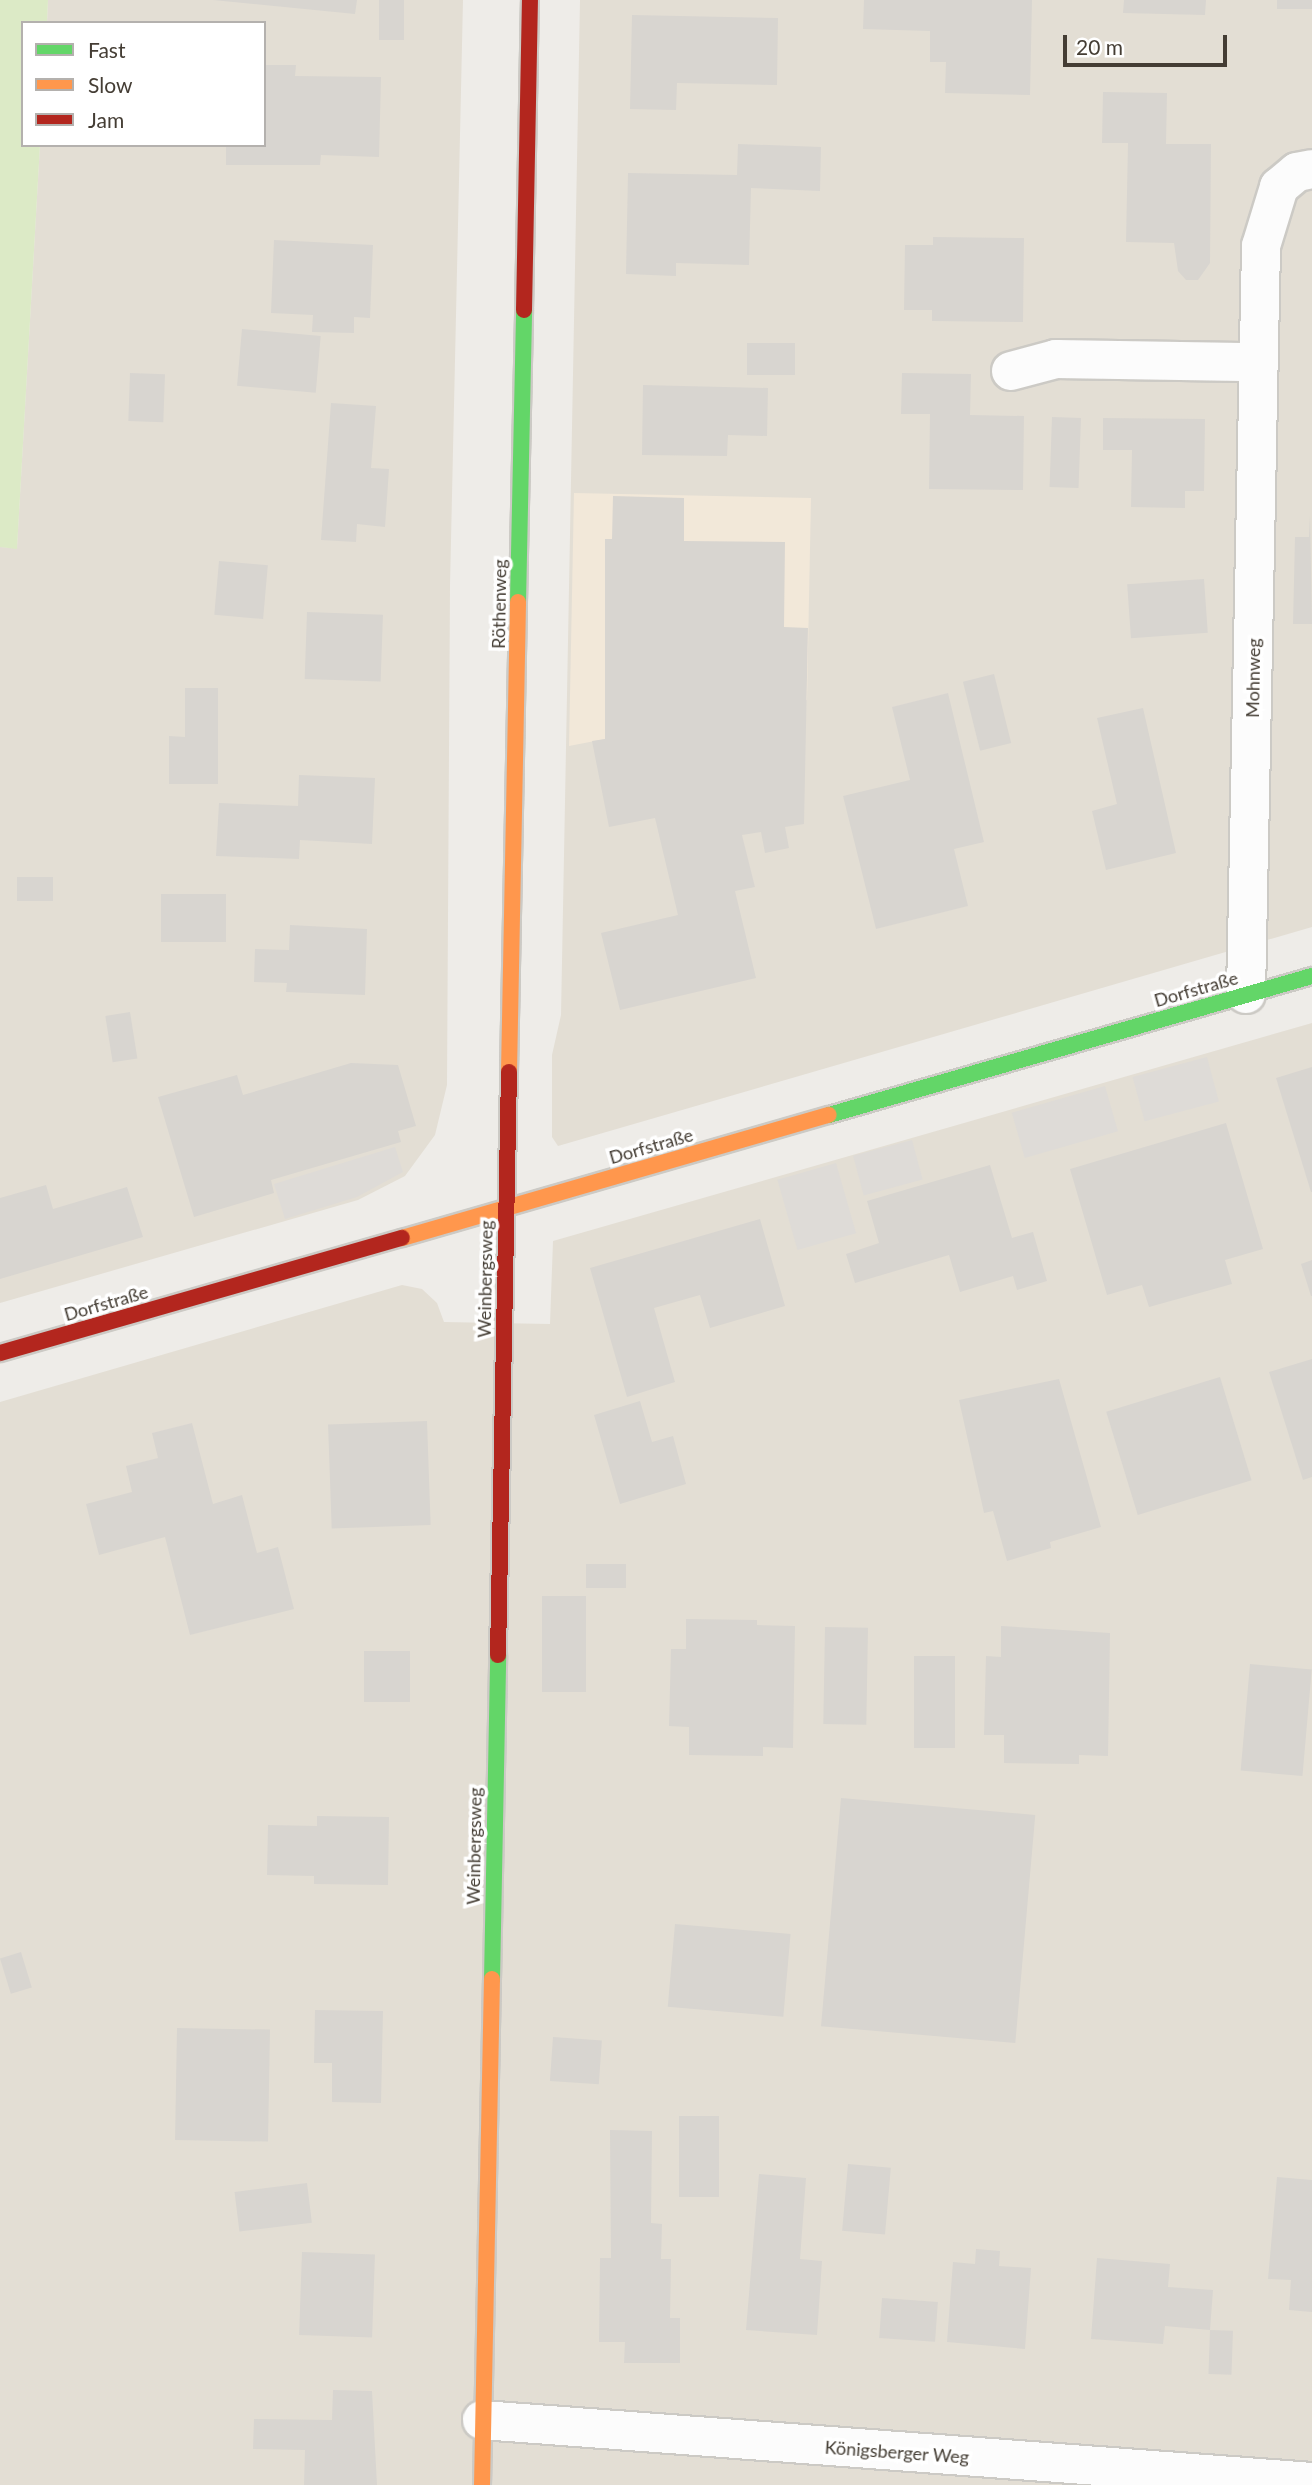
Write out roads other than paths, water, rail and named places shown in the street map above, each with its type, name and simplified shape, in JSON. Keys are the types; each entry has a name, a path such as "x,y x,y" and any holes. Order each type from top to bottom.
{"street":[{"name":"Röthenweg","path":"506,1208 530,0"},
{"name":"Mohnweg","path":"1247,994 1261,246 1269,208 1286,178 1312,169"},
{"path":"1011,371 1056,359 1258,362"},
{"name":"Dorfstraße","path":"0,1353 1312,976"},
{"name":"Weinbergsweg","path":"482,2485 506,1208"},
{"name":"Königsberger Weg","path":"482,2420 1312,2482"}]}
